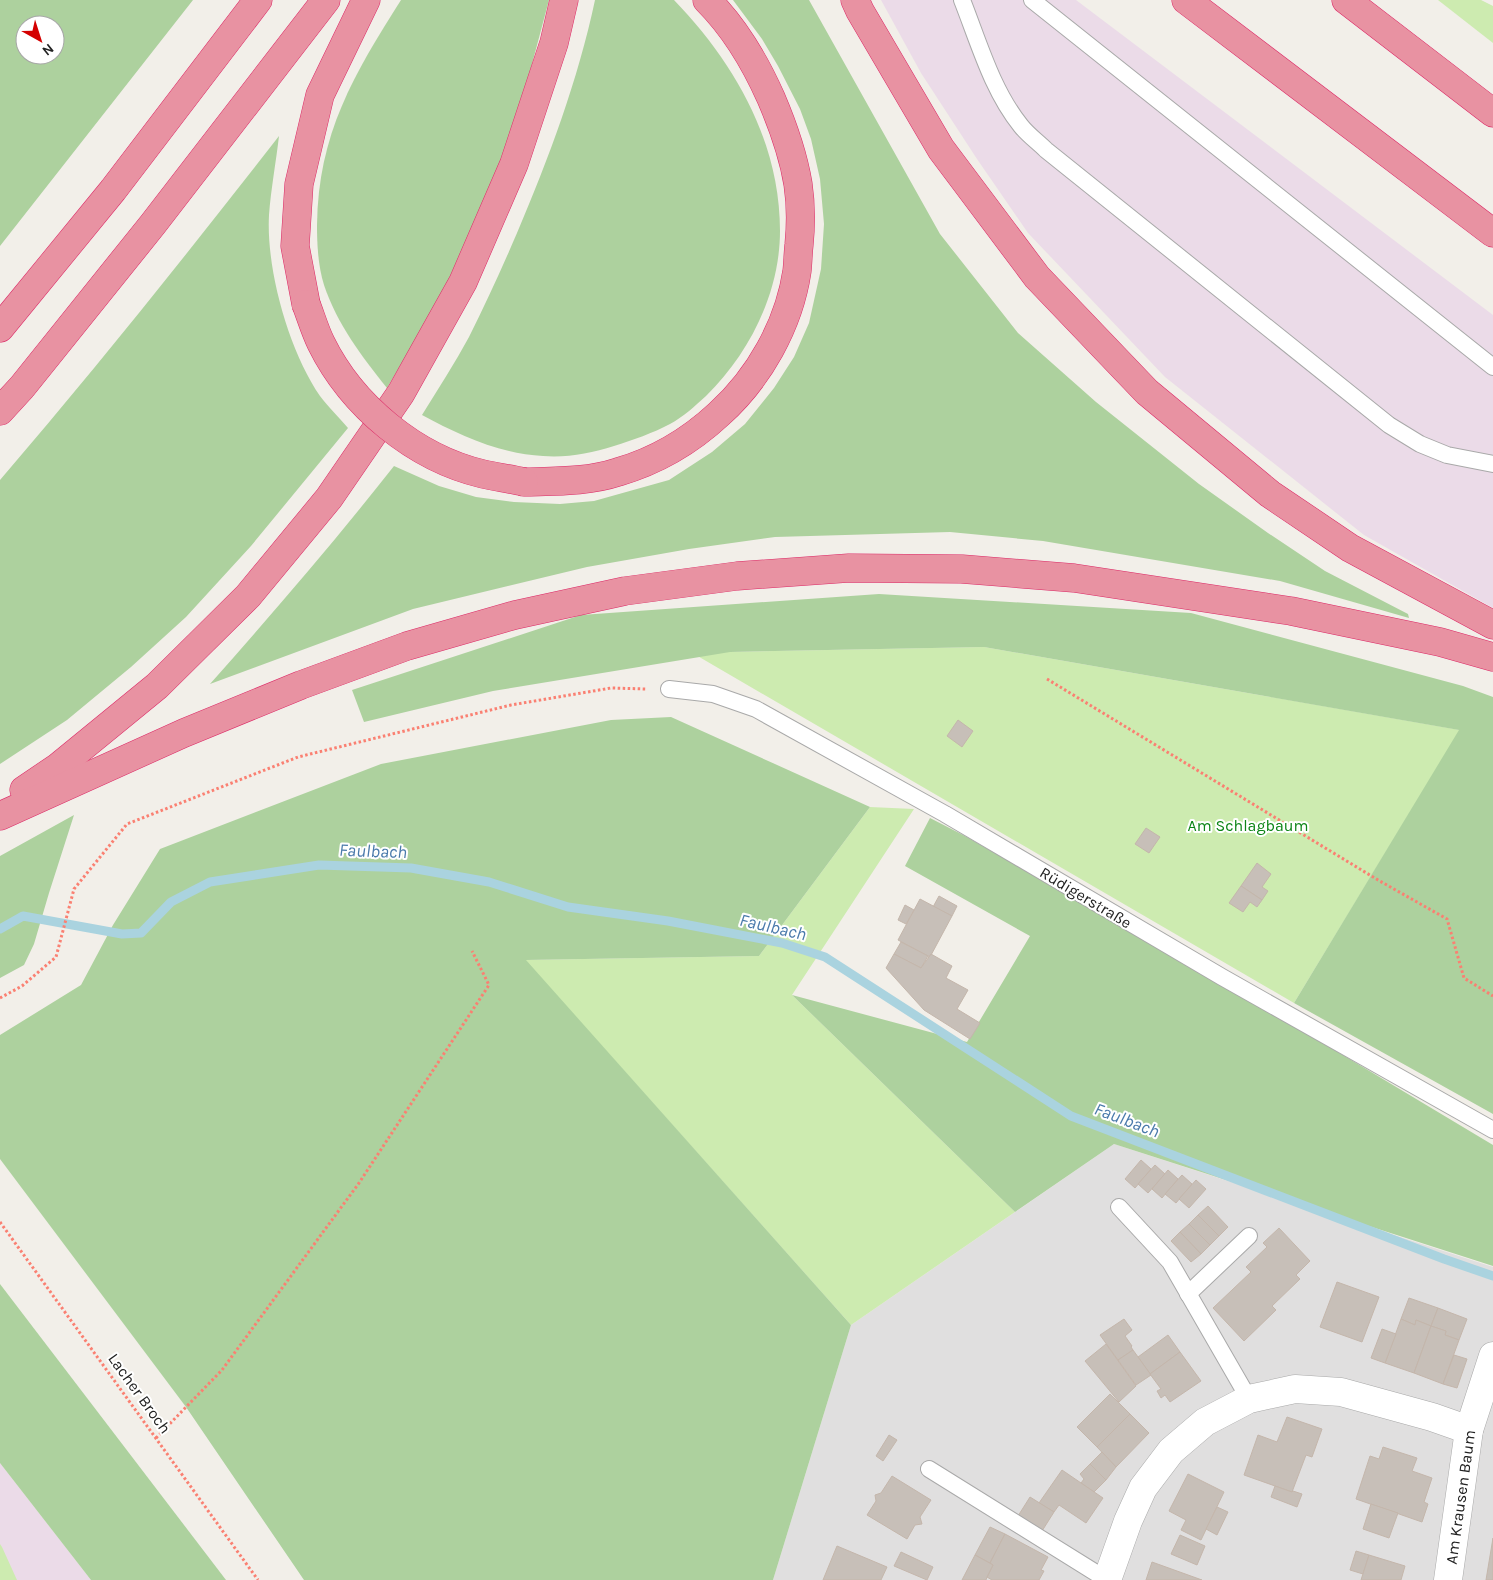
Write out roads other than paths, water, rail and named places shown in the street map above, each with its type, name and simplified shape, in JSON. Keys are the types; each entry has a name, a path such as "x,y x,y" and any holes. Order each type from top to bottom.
{"highway":[{"path":"0,328 113,190 258,0"},
{"path":"0,411 22,387 153,224 326,0"},
{"path":"366,0 320,95 299,184 295,246 306,304 322,344 344,380 372,412 405,438 442,460 482,474 524,482 572,481 618,472 662,455 702,430 736,398 764,360 785,318 797,272 801,225 798,186 790,147 761,75 741,42 707,0"},
{"path":"0,806 58,767 157,686 248,596 329,498 402,393 464,282 514,164 554,43 564,0"},
{"path":"855,0 941,149 1037,277 1147,392 1270,494 1350,548 1493,625"},
{"path":"1186,0 1493,233"},
{"path":"1346,0 1493,113"},
{"path":"0,816 184,734 301,685 407,646 515,614 626,591 737,576 849,568 962,569 1074,578 1291,611 1440,642 1493,657"}],"street":[{"name":"Am Krausen Baum","path":"1448,1580 1469,1430 1493,1356"},
{"path":"1107,1579 1143,1488 1171,1451 1205,1422 1249,1399 1296,1389 1341,1392 1432,1417 1469,1430"}],"lane":[{"path":"962,0 1003,99 1022,126 1046,150 1389,425 1420,444 1447,455 1493,464"},
{"path":"1032,0 1493,367"},
{"name":"Rüdigerstraße","path":"669,689 713,694 756,709 945,814 1222,977 1493,1130"},
{"path":"1119,1207 1170,1262 1249,1399"},
{"path":"1188,1294 1249,1236"},
{"path":"929,1469 1107,1579"}],"waterway":[{"name":"Faulbach","path":"0,929 23,916 122,934 141,933 171,902 210,882 319,865 411,868 489,882 568,907 668,921 782,943 825,957 1071,1116 1493,1276"}],"park label":[{"name":"Am Schlagbaum","path":"1248,825"}]}
